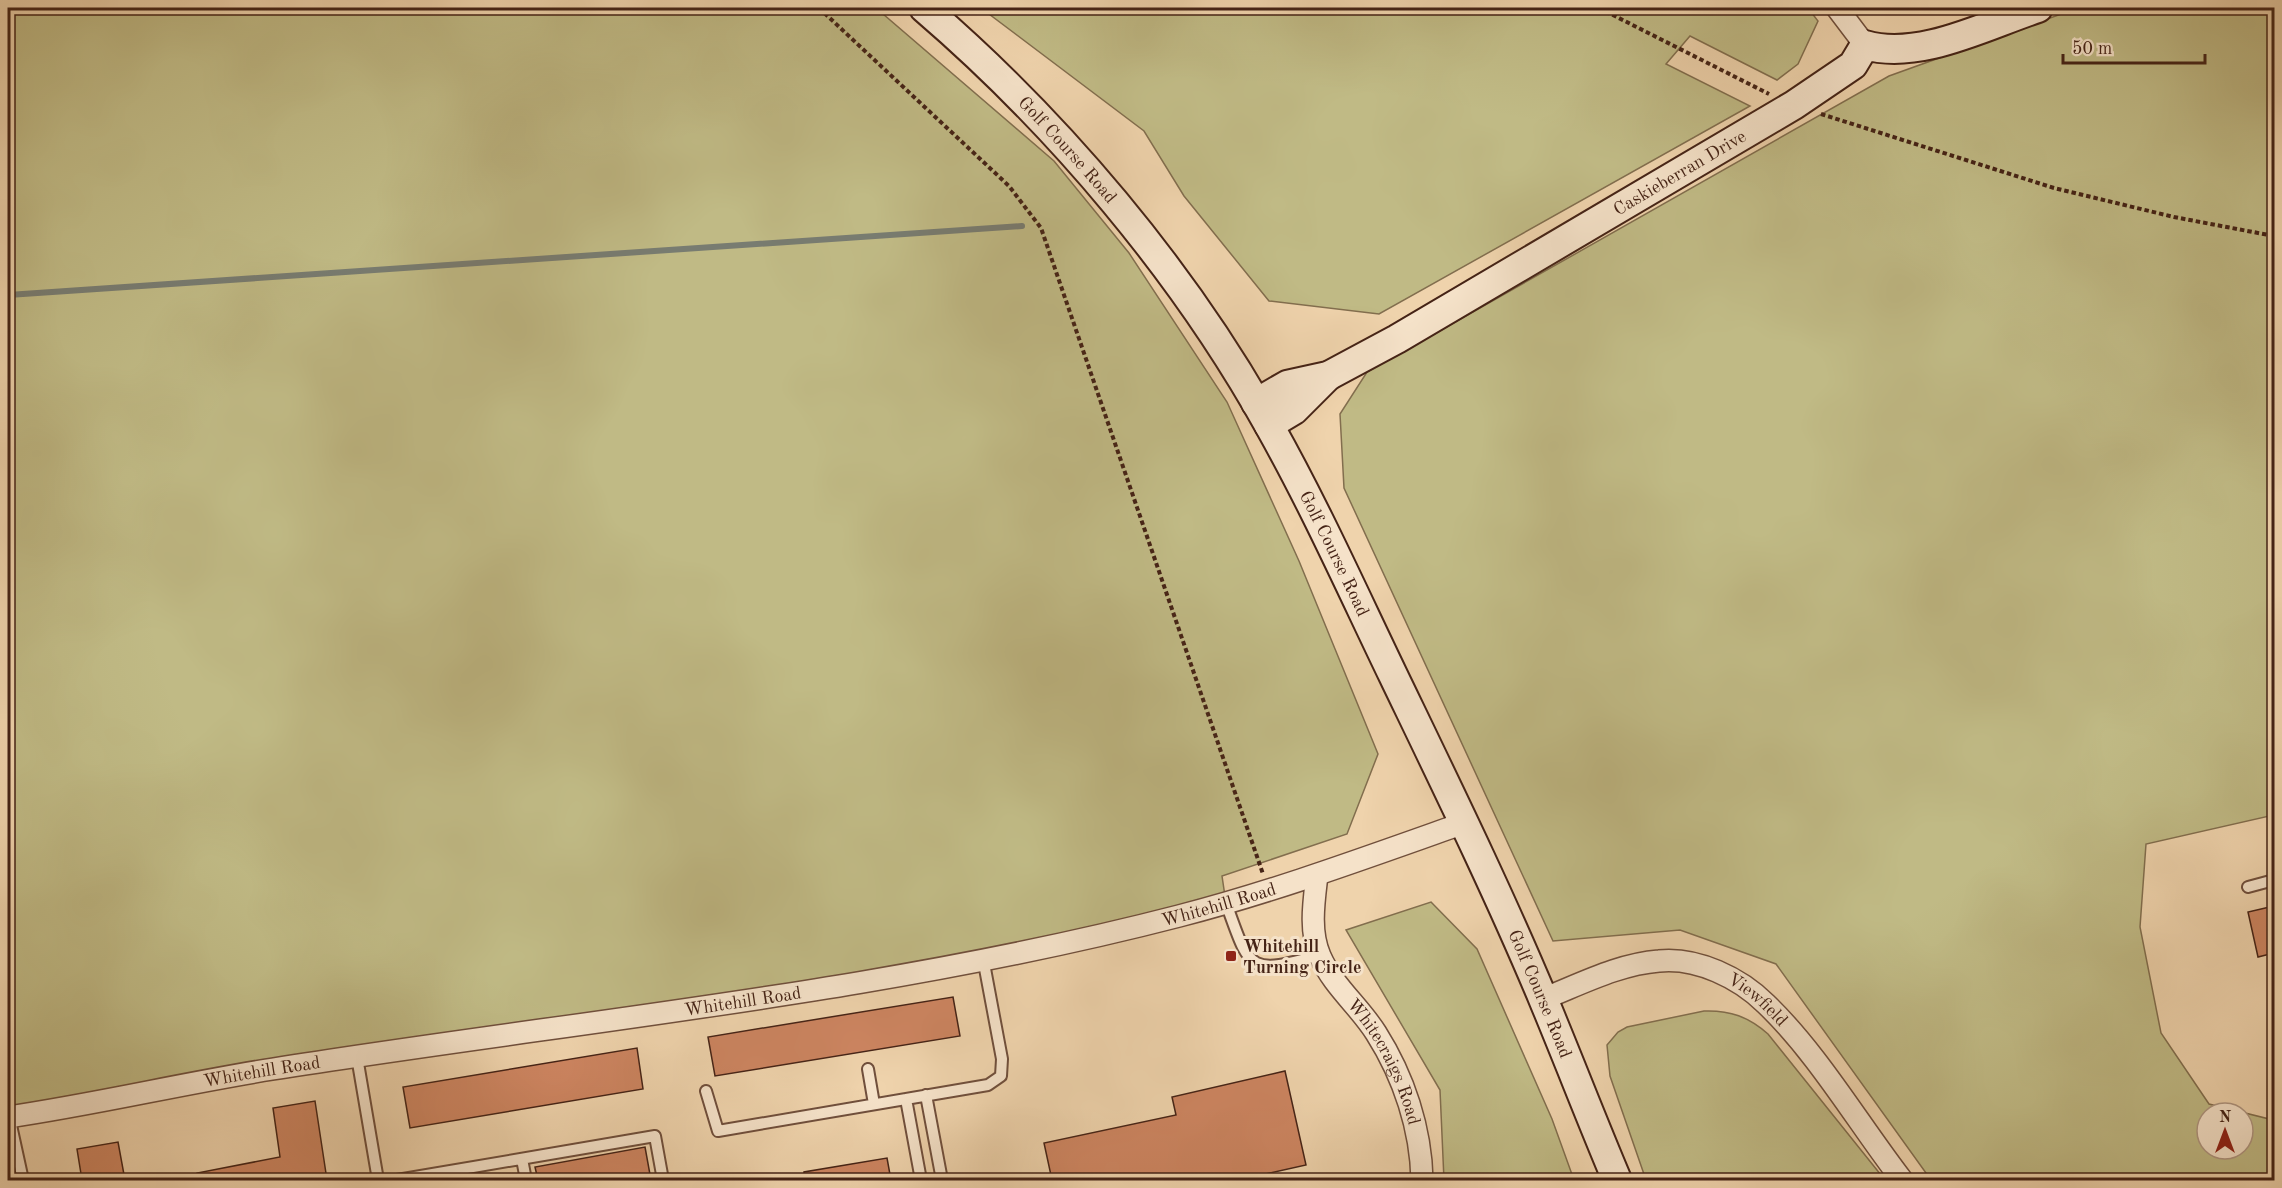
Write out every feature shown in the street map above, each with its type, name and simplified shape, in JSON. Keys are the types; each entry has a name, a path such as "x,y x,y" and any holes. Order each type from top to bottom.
{"street":[{"name":"Golf Course Road","path":"924,8 976,52 1105,188 1202,320 1262,414 1308,499 1464,823 1543,999 1617,1180"},
{"path":"1837,8 1865,45 1880,49 1923,47 2038,8"},
{"name":"Caskieberran Drive","path":"1262,414 1294,410 1328,376 1397,339 1794,105 1853,65 1865,45"},
{"name":"Whitehill Road","path":"8,1117 85,1106 271,1069 710,1006 983,958 1177,917 1317,874 1464,823"},
{"name":"Whitecraigs Road","path":"1317,874 1313,916 1319,954 1337,986 1376,1033 1398,1075 1414,1120 1422,1180"},
{"name":"Viewfield","path":"1543,999 1640,963 1680,961 1717,971 1741,984 1766,1003 1785,1024 1902,1180"},
{"path":"1596,1129 1597,1180"}],"lane":[{"path":"2248,887 2274,880"},
{"path":"1226,903 1241,944 1248,957 1257,963 1268,967 1281,966 1319,954"},
{"path":"706,1091 718,1131 988,1084 1001,1076 1002,1059 983,958"},
{"path":"357,1058 378,1180"},
{"path":"868,1069 874,1104"},
{"path":"926,1095 942,1180"},
{"path":"906,1099 921,1180"},
{"path":"8,1117 23,1180"},
{"path":"397,1180 655,1136 663,1180"},
{"path":"522,1159 526,1180"}],"path":[{"path":"819,8 1009,186 1041,228 1268,889"},
{"path":"1599,8 1794,105 2054,188 2174,217 2274,236"}],"shaded area":[{"path":"8,8 876,8 1054,161 1129,253 1227,402 1299,561 1378,754 1347,834 1222,876 1226,903 1019,951 8,1117"},
{"path":"981,8 1808,8 1818,21 1798,64 1777,80 1690,36 1666,64 1750,106 1379,314 1269,301 1184,196 1144,131"},
{"path":"2078,8 2274,8 2274,815 2146,844 2140,927 2161,1033 2207,1101 2195,1101 2195,1161 2255,1161 2255,1116 2269,1119 2274,1133 2274,1180 1931,1180 1776,964 1680,930 1553,941 1344,488 1340,414 1367,372 1889,76"},
{"path":"1431,902 1477,949 1552,1119 1574,1180 1444,1180 1440,1090 1346,930"},
{"path":"1704,1011 1739,1016 1754,1023 1768,1034 1885,1180 1646,1180 1610,1076 1607,1045 1618,1032 1627,1027"}],"building":[{"path":"2274,906 2274,953 2258,957 2248,912"},
{"path":"953,997 960,1036 715,1076 708,1037"},
{"path":"637,1048 643,1089 410,1128 403,1087"},
{"path":"1285,1071 1306,1165 1238,1180 1052,1180 1044,1143 1176,1115 1172,1097"},
{"path":"315,1101 327,1180 197,1180 197,1173 280,1157 273,1108"},
{"path":"118,1142 125,1180 82,1180 77,1149"},
{"path":"645,1147 651,1180 538,1180 535,1167"},
{"path":"887,1158 891,1180 804,1180 804,1172"}],"waterway":[{"path":"8,295 1022,226"}],"place":[{"name":"Whitehill Turning Circle","path":"1231,956"}]}
